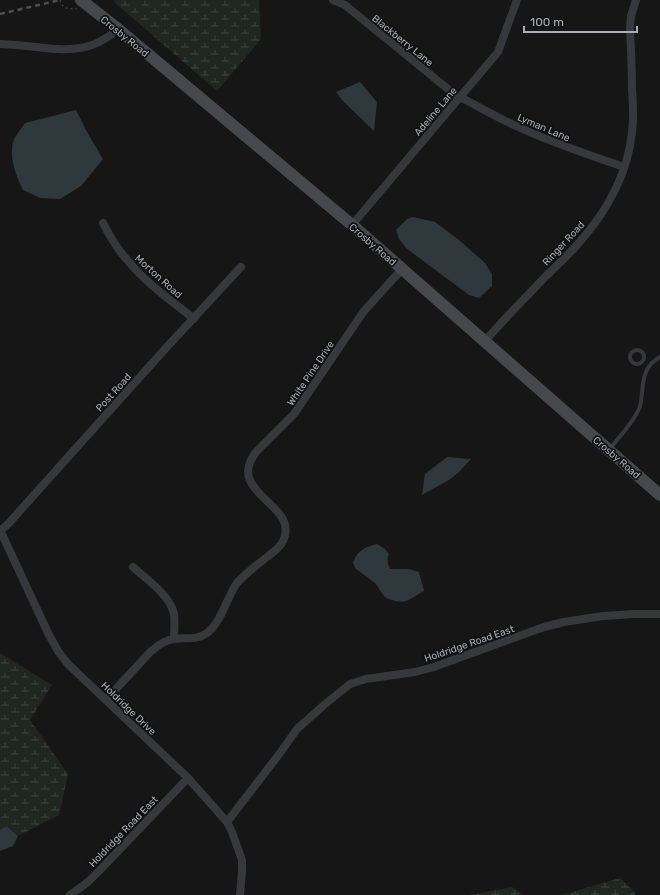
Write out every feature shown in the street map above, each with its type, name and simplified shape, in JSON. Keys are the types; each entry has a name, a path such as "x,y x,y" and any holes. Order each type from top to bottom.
{"street":[{"name":"Crosby Road","path":"81,0 118,29 352,225 660,495"},
{"name":"Blackberry Lane","path":"333,0 345,5 459,98"},
{"name":"Adeline Lane","path":"352,225 498,52 517,0"},
{"name":"Ringer Road","path":"485,341 516,306 558,263 569,254 588,232 609,202 619,182 629,149 632,131 633,113 630,29 631,16 636,0"},
{"path":"0,44 70,49 93,45 118,29"},
{"name":"Lyman Lane","path":"459,98 462,98 513,125 544,139 624,167"},
{"name":"Morton Road","path":"103,223 115,244 129,263 150,283 194,319"},
{"name":"Post Road","path":"0,530 8,524 165,349 241,267"},
{"name":"White Pine Drive","path":"106,700 157,646 174,639 192,639 208,633 218,619 232,589 282,543 285,535 283,518 250,483 248,467 251,459 256,452 294,414 364,311 402,269"},
{"name":"Holdridge Drive","path":"0,530 49,635 68,664 188,778 227,822 242,860 240,895"},
{"path":"133,566 167,598 174,614 174,639"},
{"name":"Holdridge Road East","path":"227,822 297,729 350,684 366,679 416,672 434,667 544,627 564,622 603,616 660,614"},
{"name":"Holdridge Road East","path":"70,895 88,882 188,778"}],"lane":[{"path":"609,450 633,420 639,409 643,380 648,366 660,356"},
{"path":"642,361 648,366"}],"green space":[{"path":"259,0 261,39 217,91 113,1"},
{"path":"0,653 52,685 30,720 68,774 59,815 18,836 8,826 0,830"},
{"path":"620,878 635,892 634,895 562,895"},
{"path":"512,887 524,895 470,895"}],"shaded area":[{"path":"360,82 377,102 374,131 342,100 336,92"},
{"path":"76,110 103,159 81,186 60,199 40,198 23,190 16,173 12,155 13,142 17,135 25,123"},
{"path":"413,217 435,222 459,240 485,263 492,274 492,286 479,298 469,295 406,248 399,239 396,230 407,219"},
{"path":"447,457 471,459 449,480 422,495 425,474"},
{"path":"377,544 385,549 389,554 387,560 390,569 409,569 419,572 424,591 406,601 401,602 391,600 384,596 375,583 355,568 353,562 360,552 365,548"},
{"path":"7,826 18,836 13,846 0,851 0,830"}],"railway":[{"path":"0,14 60,0"}]}
